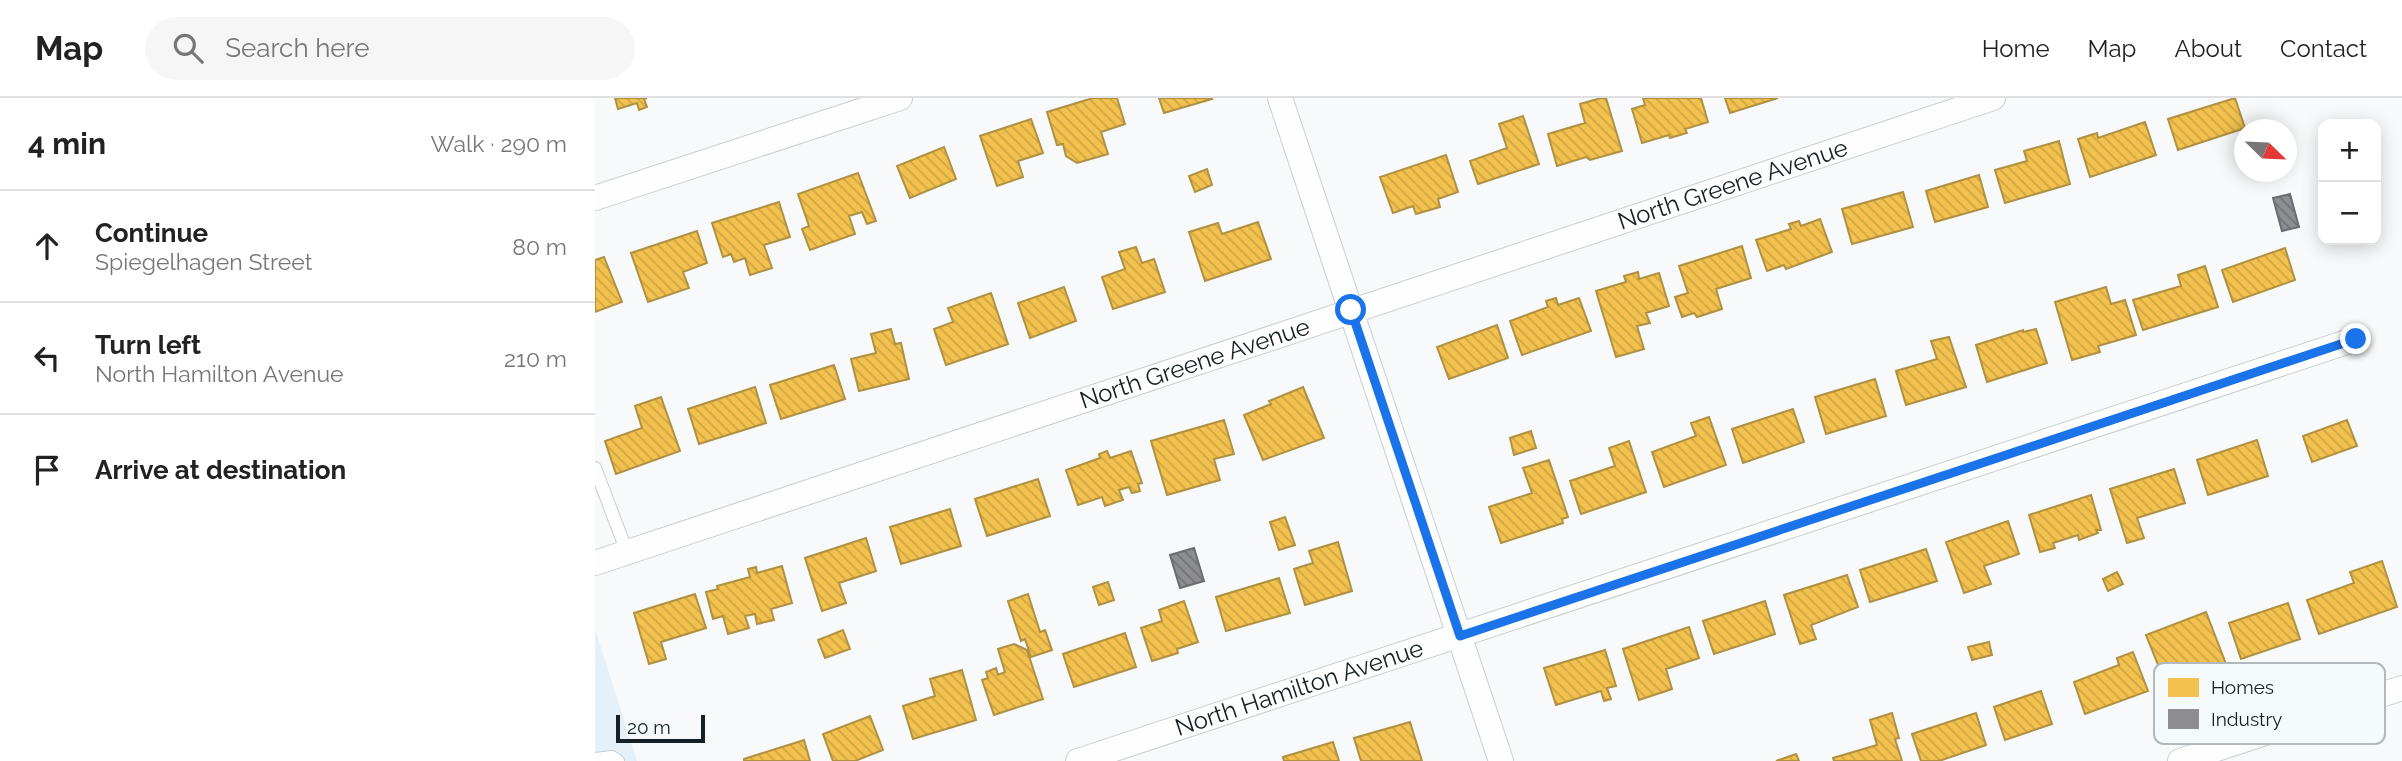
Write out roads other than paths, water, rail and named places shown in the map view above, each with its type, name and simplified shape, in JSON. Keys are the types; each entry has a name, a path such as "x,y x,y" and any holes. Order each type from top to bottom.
{"street":[{"path":"595,198 899,98"},
{"path":"1280,98 1501,761"},
{"name":"North Greene Avenue","path":"595,563 1993,98"},
{"name":"North Hamilton Avenue","path":"1079,761 2356,339"},
{"path":"2385,694 2402,688"},
{"path":"2179,761 2231,744"}],"lane":[{"path":"595,468 627,552"},
{"path":"595,759 612,757 618,761"}]}
